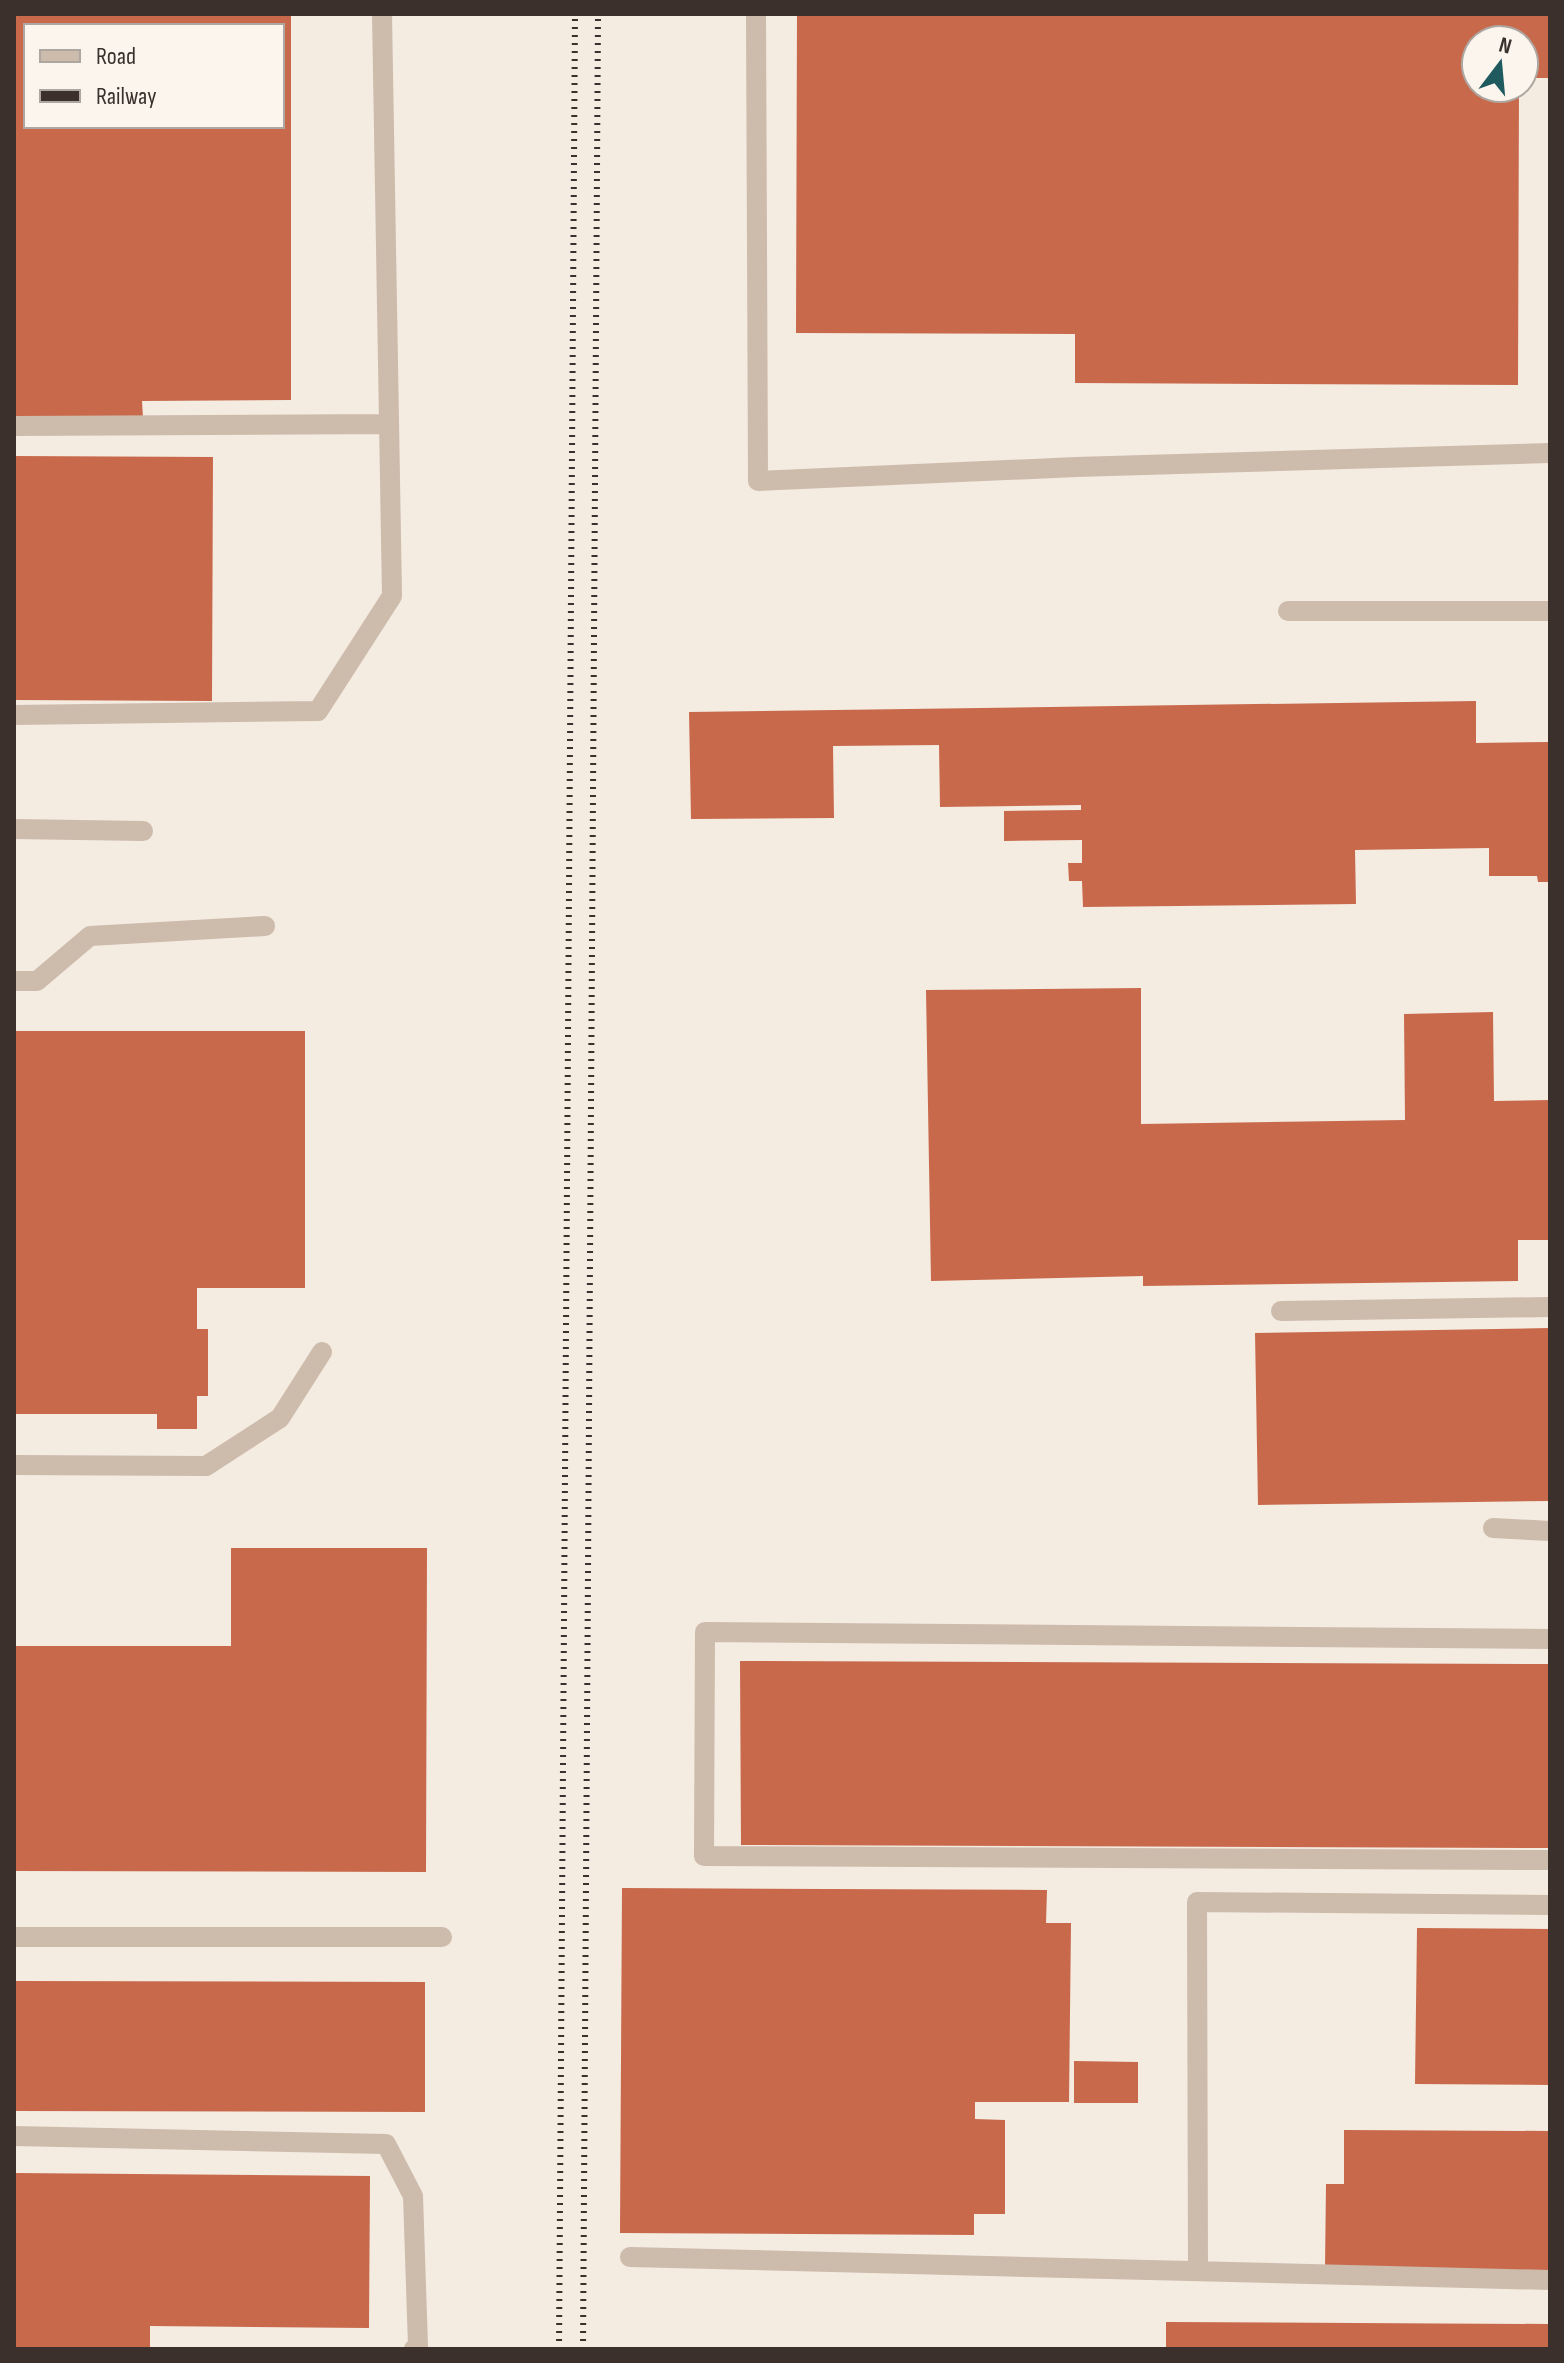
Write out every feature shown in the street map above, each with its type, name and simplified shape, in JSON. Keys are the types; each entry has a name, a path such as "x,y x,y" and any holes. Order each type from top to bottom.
{"lane":[{"path":"14,715 318,711 392,596 382,14"},
{"path":"756,14 758,481 1076,467 1550,453"},
{"path":"14,426 389,424"},
{"path":"1288,611 1550,611"},
{"path":"14,829 143,831"},
{"path":"14,981 37,981 90,936 265,926"},
{"path":"1281,1311 1550,1307"},
{"path":"14,1465 206,1466 280,1418 322,1352"},
{"path":"1493,1528 1550,1531"},
{"path":"1550,1639 705,1632 704,1841 704,1856 1550,1860"},
{"path":"1198,2271 1197,1902 1550,1905"},
{"path":"14,1937 442,1937"},
{"path":"14,2136 386,2144 413,2196 418,2346 414,2349"},
{"path":"630,2257 1550,2280"}],"building":[{"path":"14,14 291,14 291,400 142,401 143,418 14,419"},
{"path":"797,14 1550,14 1550,78 1540,78 1540,24 1460,24 1460,104 1519,104 1518,385 1075,383 1075,334 796,333"},
{"path":"14,456 213,457 212,701 14,700"},
{"path":"1476,701 1476,743 1550,742 1550,882 1538,882 1537,876 1489,876 1489,848 1355,850 1356,904 1083,907 1082,881 1069,881 1068,863 1082,863 1082,840 1004,841 1004,811 1081,810 1081,805 940,807 939,745 833,746 834,818 691,819 689,712"},
{"path":"1141,988 1141,1124 1405,1120 1404,1014 1493,1012 1494,1101 1550,1100 1550,1240 1518,1240 1518,1281 1143,1286 1143,1276 931,1281 926,990"},
{"path":"14,1031 305,1031 305,1288 197,1288 197,1329 208,1329 208,1396 197,1396 197,1429 157,1429 157,1414 14,1414"},
{"path":"1550,1328 1550,1501 1258,1505 1255,1333"},
{"path":"231,1548 427,1548 426,1872 14,1871 14,1646 231,1646"},
{"path":"740,1661 1550,1664 1550,1848 741,1845"},
{"path":"622,1888 1047,1890 1046,1923 1071,1923 1069,2102 975,2102 975,2119 1005,2120 1005,2214 974,2214 974,2235 620,2233"},
{"path":"1417,1928 1550,1929 1550,2085 1415,2084"},
{"path":"14,1981 425,1982 425,2112 14,2111"},
{"path":"1074,2061 1138,2062 1138,2103 1074,2103"},
{"path":"1344,2130 1550,2131 1550,2272 1325,2268 1326,2184 1344,2184"},
{"path":"14,2173 370,2176 369,2328 150,2326 150,2349 14,2349"},
{"path":"1166,2322 1550,2324 1550,2349 1166,2349"}],"railway":[{"path":"559,2349 575,14"},
{"path":"583,2349 598,14"}]}
